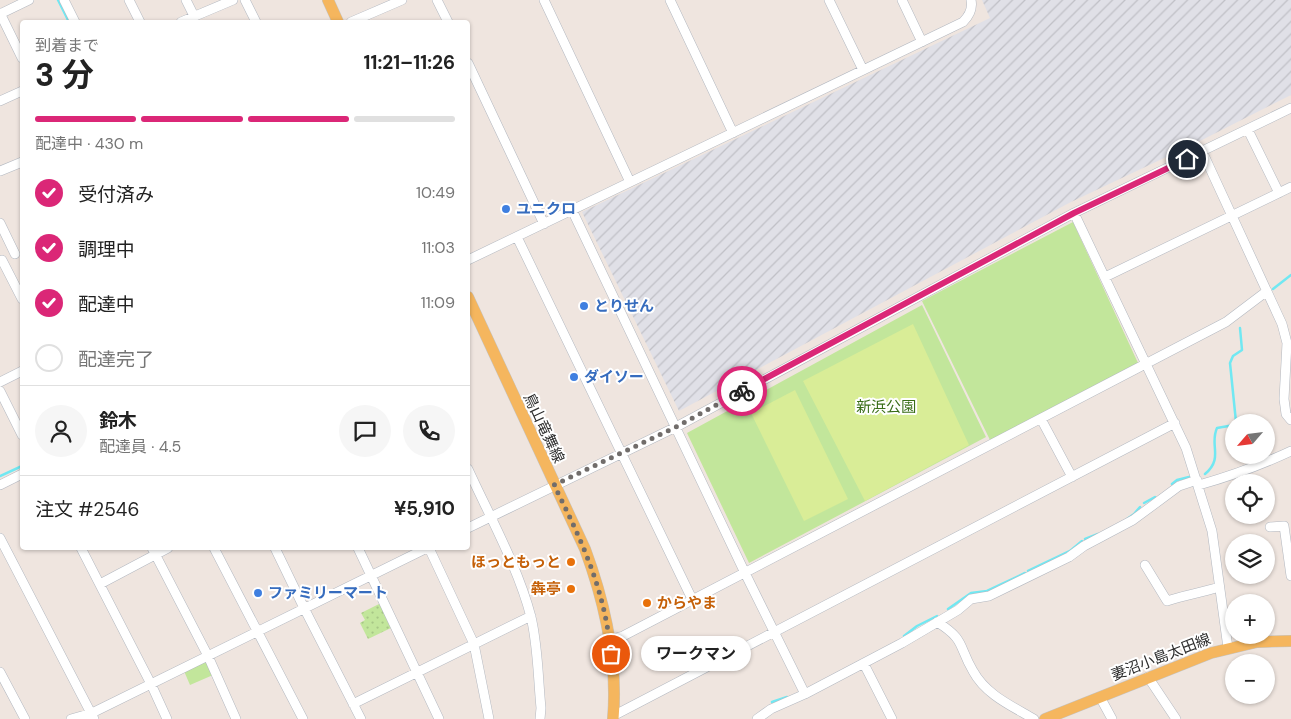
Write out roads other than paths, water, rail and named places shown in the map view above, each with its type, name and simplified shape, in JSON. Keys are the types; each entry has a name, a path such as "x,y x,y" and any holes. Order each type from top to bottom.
{"main road":[{"path":"328,0 337,20"},
{"name":"鳥山竜舞線","path":"470,301 585,549 598,584 610,640 614,692 613,717"},
{"name":"妻沼小島太田線","path":"1045,719 1211,653 1257,642 1291,642"}],"street":[{"path":"20,54 0,14 29,0"},
{"path":"64,0 74,20"},
{"path":"129,0 139,20"},
{"path":"186,0 194,16"},
{"path":"185,20 233,0"},
{"path":"245,0 255,20"},
{"path":"356,20 402,0"},
{"path":"437,0 447,20"},
{"path":"544,0 630,182"},
{"path":"670,0 733,133"},
{"path":"829,0 863,70"},
{"path":"902,0 922,42"},
{"path":"470,259 963,22 969,16 971,0"},
{"path":"470,67 544,224"},
{"path":"0,101 20,93"},
{"path":"470,527 676,427 1074,213 1291,108"},
{"path":"1248,130 1279,193"},
{"path":"1202,152 1282,324 1287,343 1284,399 1286,414 1291,420"},
{"path":"0,172 20,163"},
{"path":"1105,277 1291,187"},
{"path":"572,210 745,573 805,694"},
{"path":"1074,213 1186,448 1212,531 1228,648"},
{"path":"0,223 19,253 1,261 20,296"},
{"path":"517,237 692,599"},
{"path":"610,640 623,636 1226,322 1267,291"},
{"path":"0,382 20,372"},
{"path":"0,391 20,431"},
{"path":"1041,419 1072,476"},
{"path":"613,717 1175,423"},
{"path":"757,719 770,709 805,694 864,664 958,610 971,599 989,596 1069,557 1084,546 1133,520 1179,486 1232,476 1269,462 1291,451"},
{"path":"470,473 517,575 531,616 536,641 541,708 540,719"},
{"path":"0,485 20,475"},
{"path":"1270,526 1284,526 1291,576"},
{"path":"0,538 93,716"},
{"path":"82,550 167,719"},
{"path":"215,550 303,719"},
{"path":"276,550 361,719"},
{"path":"359,550 439,719"},
{"path":"71,719 93,716 151,684 424,550"},
{"path":"429,550 474,644 488,719"},
{"path":"100,584 153,551 208,656 236,719"},
{"path":"1145,565 1167,601 1186,594 1196,595 1219,587"},
{"path":"353,704 531,616"},
{"path":"937,622 960,640 973,672 991,694 1034,719"},
{"path":"864,664 892,719"},
{"path":"0,672 25,719"},
{"path":"1148,677 1176,719"},
{"path":"1100,697 1112,719"}],"waterway":[{"path":"58,0 68,20"},
{"path":"1273,289 1291,275"},
{"path":"1235,414 1230,363 1233,356 1242,350 1240,328"},
{"path":"1205,474 1214,462 1214,440 1217,428 1225,427"},
{"path":"0,476 20,467"},
{"path":"1172,484 1177,480 1189,477"},
{"path":"1144,503 1155,497"},
{"path":"1127,519 1140,507"},
{"path":"1085,539 1098,534"},
{"path":"1028,571 1070,551 1082,541"},
{"path":"948,609 971,593 987,591 1025,573"},
{"path":"904,636 917,626 937,616"},
{"path":"772,702 787,697"}],"place":[{"name":"ユニクロ","path":"506,209"},
{"name":"とりせん","path":"584,306"},
{"name":"ダイソー","path":"574,377"},
{"name":"ほっともっと","path":"571,562"},
{"name":"犇亭","path":"571,589"},
{"name":"ファミリーマート","path":"258,593"},
{"name":"からやま","path":"647,603"},
{"name":"ワークマン","path":"611,654"}],"park label":[{"name":"新浜公園","path":"886,407"}]}
